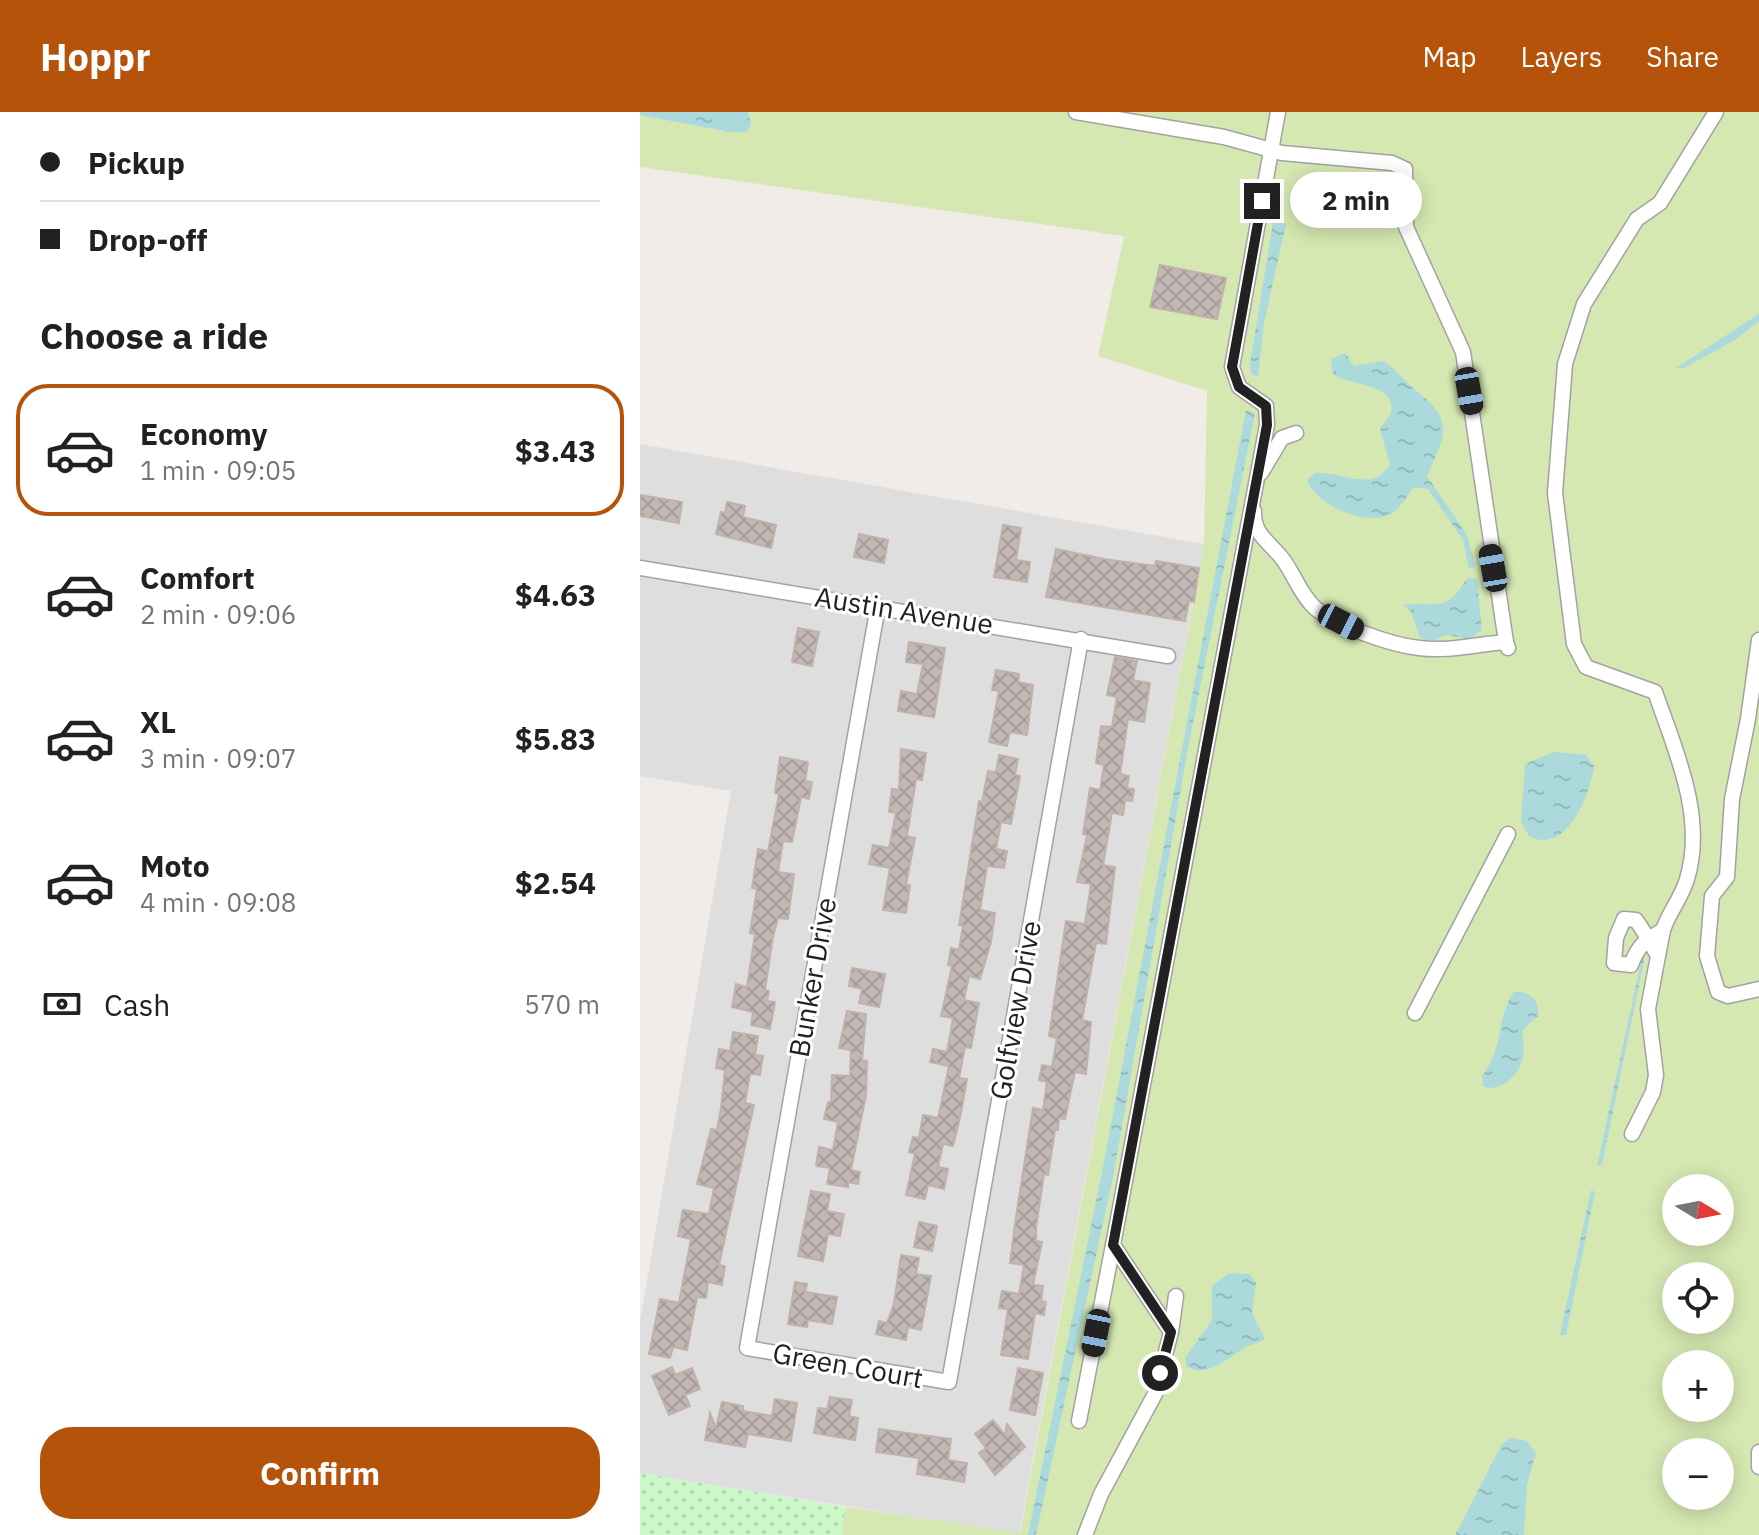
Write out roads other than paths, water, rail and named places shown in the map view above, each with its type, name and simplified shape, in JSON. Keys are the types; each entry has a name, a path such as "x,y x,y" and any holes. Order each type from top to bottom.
{"street":[{"path":"1076,112 1224,137 1271,150 1392,163 1405,169 1406,227 1463,352 1507,646 1419,649 1366,634 1317,609 1294,583 1282,558 1261,538 1253,522 1254,483 1282,438 1296,433"},
{"path":"1079,1421 1267,425 1266,406 1239,387 1232,367 1278,112"},
{"path":"1632,1134 1653,1092 1656,1075 1648,1009 1663,930 1686,883 1691,864 1692,835 1684,781 1655,692 1586,667 1574,644 1555,493 1558,423 1565,364 1584,304 1637,219 1660,203 1716,112"},
{"name":"Austin Avenue","path":"640,568 1081,639 1168,656"},
{"name":"Bunker Drive","path":"747,1348 878,606"},
{"name":"Golfview Drive","path":"949,1382 1081,639"},
{"path":"1759,640 1732,799 1727,877 1712,896 1707,956 1718,992 1728,996 1759,989"},
{"path":"1415,1013 1508,834"},
{"path":"1658,956 1648,939 1663,930"},
{"path":"1113,1245 1171,1332"},
{"path":"1085,1535 1101,1494 1155,1394 1171,1332 1176,1296"},
{"name":"Green Court","path":"747,1348 949,1382"},
{"path":"1759,1452 1759,1467"}],"water":[{"path":"640,112 748,112 751,124 747,132 730,132 640,115"},
{"path":"1273,222 1286,224 1264,323 1258,377 1251,373 1250,364"},
{"path":"1759,314 1759,321 1735,340 1684,368 1676,368"},
{"path":"1345,353 1354,366 1384,361 1438,412 1442,421 1442,440 1427,476 1467,535 1476,567 1469,568 1463,540 1428,489 1414,487 1403,503 1389,515 1367,518 1330,505 1312,489 1307,480 1315,473 1366,480 1383,473 1390,464 1380,430 1389,416 1391,404 1380,391 1333,374 1331,359"},
{"path":"1246,410 1255,413 1188,748 1114,1172 1036,1535 1028,1535 1103,1167"},
{"path":"1467,578 1477,579 1482,630 1469,639 1446,635 1433,641 1420,638 1411,612 1403,605 1440,604 1453,597"},
{"path":"1554,752 1586,755 1594,766 1587,792 1574,819 1554,838 1542,840 1529,836 1521,822 1525,764"},
{"path":"1644,948 1646,951 1602,1165 1597,1166"},
{"path":"1514,992 1533,998 1538,1006 1538,1016 1523,1030 1523,1058 1514,1076 1502,1085 1489,1088 1483,1086 1482,1076 1494,1054 1505,1011"},
{"path":"1591,1190 1595,1192 1566,1335 1560,1335"},
{"path":"1229,1273 1249,1274 1256,1282 1252,1313 1265,1339 1209,1369 1187,1367 1185,1358 1212,1320 1212,1286"},
{"path":"1511,1438 1527,1441 1536,1453 1527,1485 1524,1535 1455,1535 1502,1444"}]}
